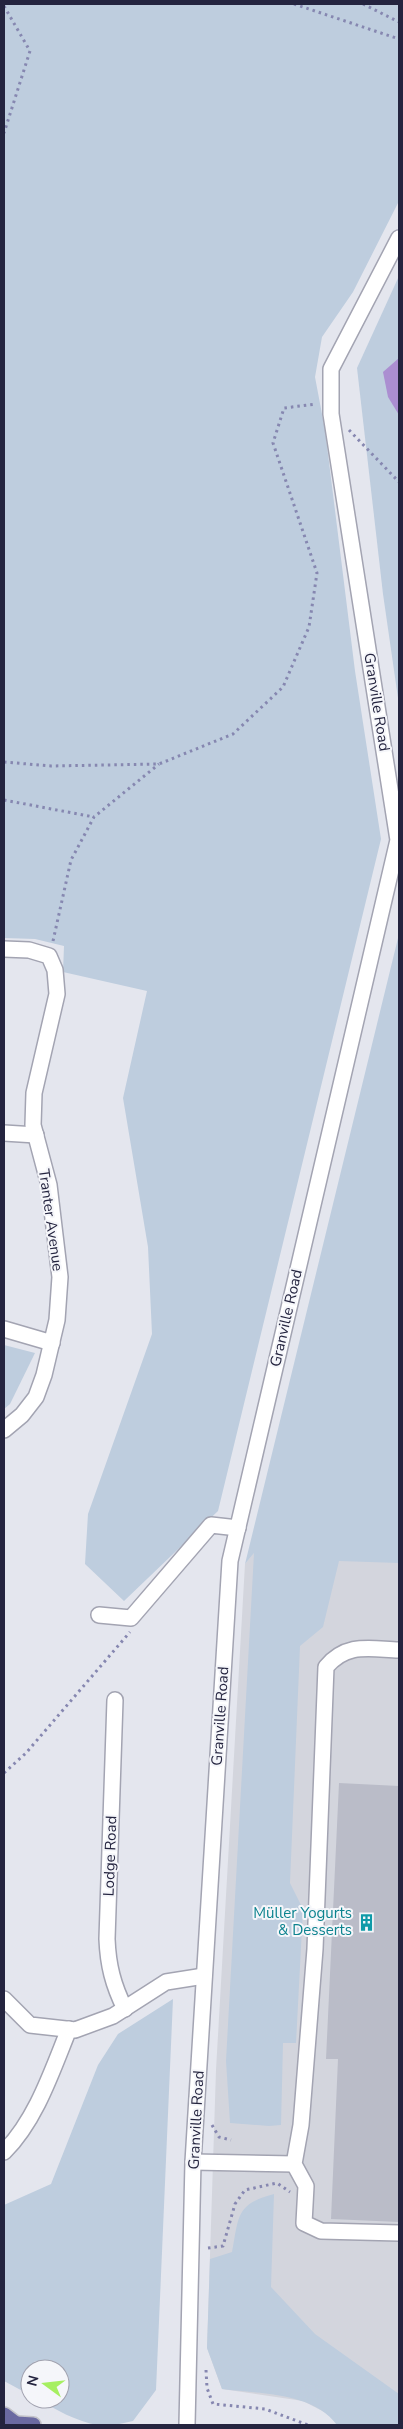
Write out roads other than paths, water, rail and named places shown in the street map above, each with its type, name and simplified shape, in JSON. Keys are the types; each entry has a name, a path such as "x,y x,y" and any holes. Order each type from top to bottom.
{"main road":[{"path":"4,2415 17,2425 33,2425"}],"street":[{"name":"Granville Road","path":"187,2425 193,2162 230,1561 398,840 331,408 331,369 399,238"},
{"name":"Tranter Avenue","path":"4,949 28,950 49,956 55,970 57,994 34,1093 34,1125 49,1184 60,1277 57,1320 36,1397 22,1415 4,1430"},
{"path":"4,1133 36,1135"},
{"path":"4,1329 52,1343"},
{"path":"100,1615 131,1618 211,1525 238,1528"},
{"path":"399,1650 354,1649 336,1655 326,1667 315,1949 301,2125 294,2164 306,2186 304,2223 321,2230 399,2233"},
{"name":"Lodge Road","path":"115,1700 107,1939 108,1966 115,1990 124,2009"},
{"path":"4,1999 30,2025 75,2030 113,2016 166,1982 204,1976"},
{"path":"8,2148 30,2117 69,2029"},
{"path":"193,2162 294,2164"}],"place":[{"name":"Müller Yogurts & Desserts","path":"366,1922"}]}
